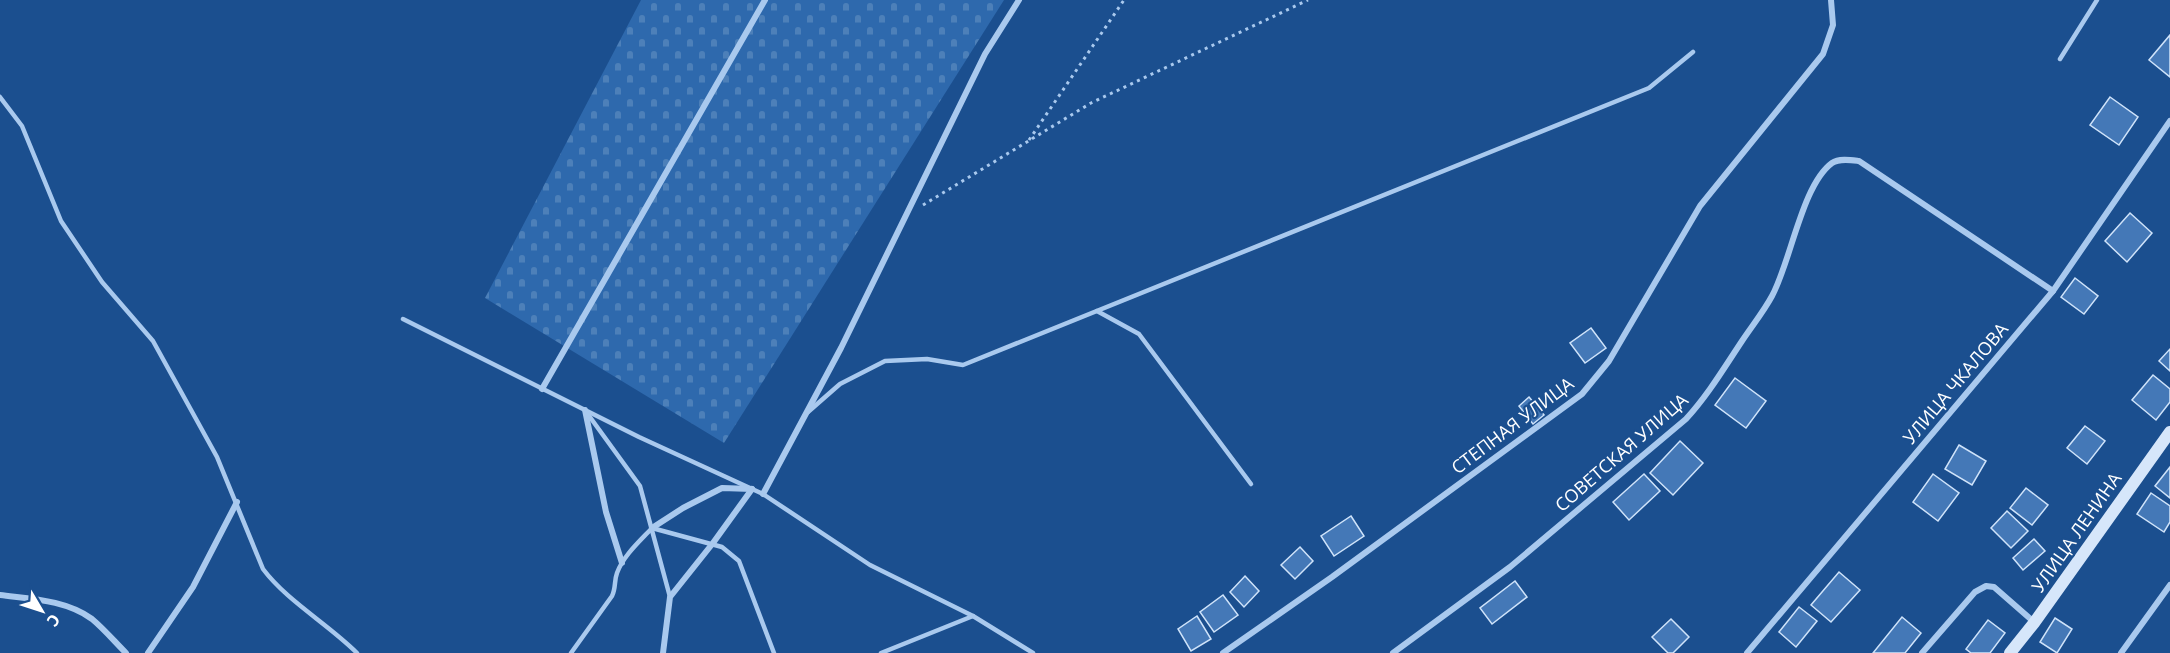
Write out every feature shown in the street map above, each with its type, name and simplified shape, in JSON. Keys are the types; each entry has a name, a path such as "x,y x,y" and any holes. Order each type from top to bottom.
{"main road":[{"name":"УЛИЦА ЛЕНИНА","path":"2010,653 2034,623 2170,432"}],"street":[{"path":"542,389 765,0"},
{"path":"763,494 842,348 985,54 1019,0"},
{"name":"СТЕПНАЯ УЛИЦА","path":"1223,653 1332,577 1582,394 1609,361 1700,206 1823,54 1833,25 1831,0"},
{"name":"УЛИЦА ЧКАЛОВА","path":"1747,653 2053,291 2170,121"},
{"name":"СОВЕТСКАЯ УЛИЦА","path":"1394,653 1510,567 1686,419 1703,401 1772,296 1782,276 1811,193 1833,162 1859,161 2053,291"},
{"path":"585,410 606,512 622,563"},
{"path":"652,528 683,508 722,488 752,489"},
{"path":"663,653 670,597 752,489"},
{"path":"148,653 193,587 237,502"},
{"path":"2121,653 2170,585"},
{"path":"1922,653 1976,592 1986,586 1994,587 2034,623"},
{"path":"0,595 44,600 70,608 91,619 126,653"}],"lane":[{"path":"2060,60 2097,0"},
{"path":"806,414 840,384 885,361 927,359 963,365 1648,88 1694,52"},
{"path":"0,97 22,126 62,221 102,282 153,341 217,457 263,569 273,583 338,634 357,653"},
{"path":"1097,311 1139,334 1251,484"},
{"path":"403,319 585,410 763,494 870,565 973,616 1032,653"},
{"path":"585,410 640,486 670,597"},
{"path":"652,528 713,543 740,561 774,653"},
{"path":"571,653 612,596 616,588 616,576 622,563 652,528"},
{"path":"881,653 973,616"}],"path":[{"path":"1029,141 1124,0"},
{"path":"906,216 1091,103 1308,0"}],"green space":[{"path":"641,0 1004,0 724,443 485,298"}],"building":[{"path":"2170,35 2170,77 2149,60"},
{"path":"2110,97 2138,117 2119,145 2090,125"},
{"path":"2130,213 2152,233 2127,262 2105,241"},
{"path":"2075,278 2098,296 2084,314 2061,297"},
{"path":"1591,328 1606,348 1585,363 1570,343"},
{"path":"2170,349 2170,371 2159,361"},
{"path":"2153,375 2170,389 2170,402 2156,420 2132,400"},
{"path":"1735,378 1766,401 1746,428 1715,405"},
{"path":"1529,397 1544,415 1533,424 1519,406"},
{"path":"2085,426 2105,441 2087,464 2067,448"},
{"path":"1680,441 1703,463 1673,495 1650,473"},
{"path":"1959,445 1986,461 1972,485 1945,469"},
{"path":"2170,467 2170,498 2155,486"},
{"path":"1644,474 1660,491 1629,520 1613,502"},
{"path":"1933,474 1959,493 1938,521 1913,502"},
{"path":"2026,488 2048,505 2032,525 2010,508"},
{"path":"2151,493 2170,506 2170,522 2164,532 2137,514"},
{"path":"2007,511 2028,531 2011,548 1991,528"},
{"path":"1351,516 1364,536 1334,556 1321,536"},
{"path":"2034,539 2045,551 2023,570 2013,558"},
{"path":"1300,547 1313,561 1295,579 1281,565"},
{"path":"1839,572 1860,590 1831,622 1811,605"},
{"path":"1245,576 1259,591 1244,607 1230,592"},
{"path":"1515,581 1527,597 1492,624 1480,608"},
{"path":"1223,595 1238,615 1214,632 1200,612"},
{"path":"1799,607 1817,621 1796,647 1779,632"},
{"path":"1197,616 1211,639 1191,651 1178,629"},
{"path":"1902,617 1921,633 1905,653 1873,653"},
{"path":"2055,618 2072,629 2057,653 2040,642"},
{"path":"1671,619 1689,637 1673,653 1668,653 1652,637"},
{"path":"1988,620 2005,633 1990,653 1971,653 1966,649"}]}
